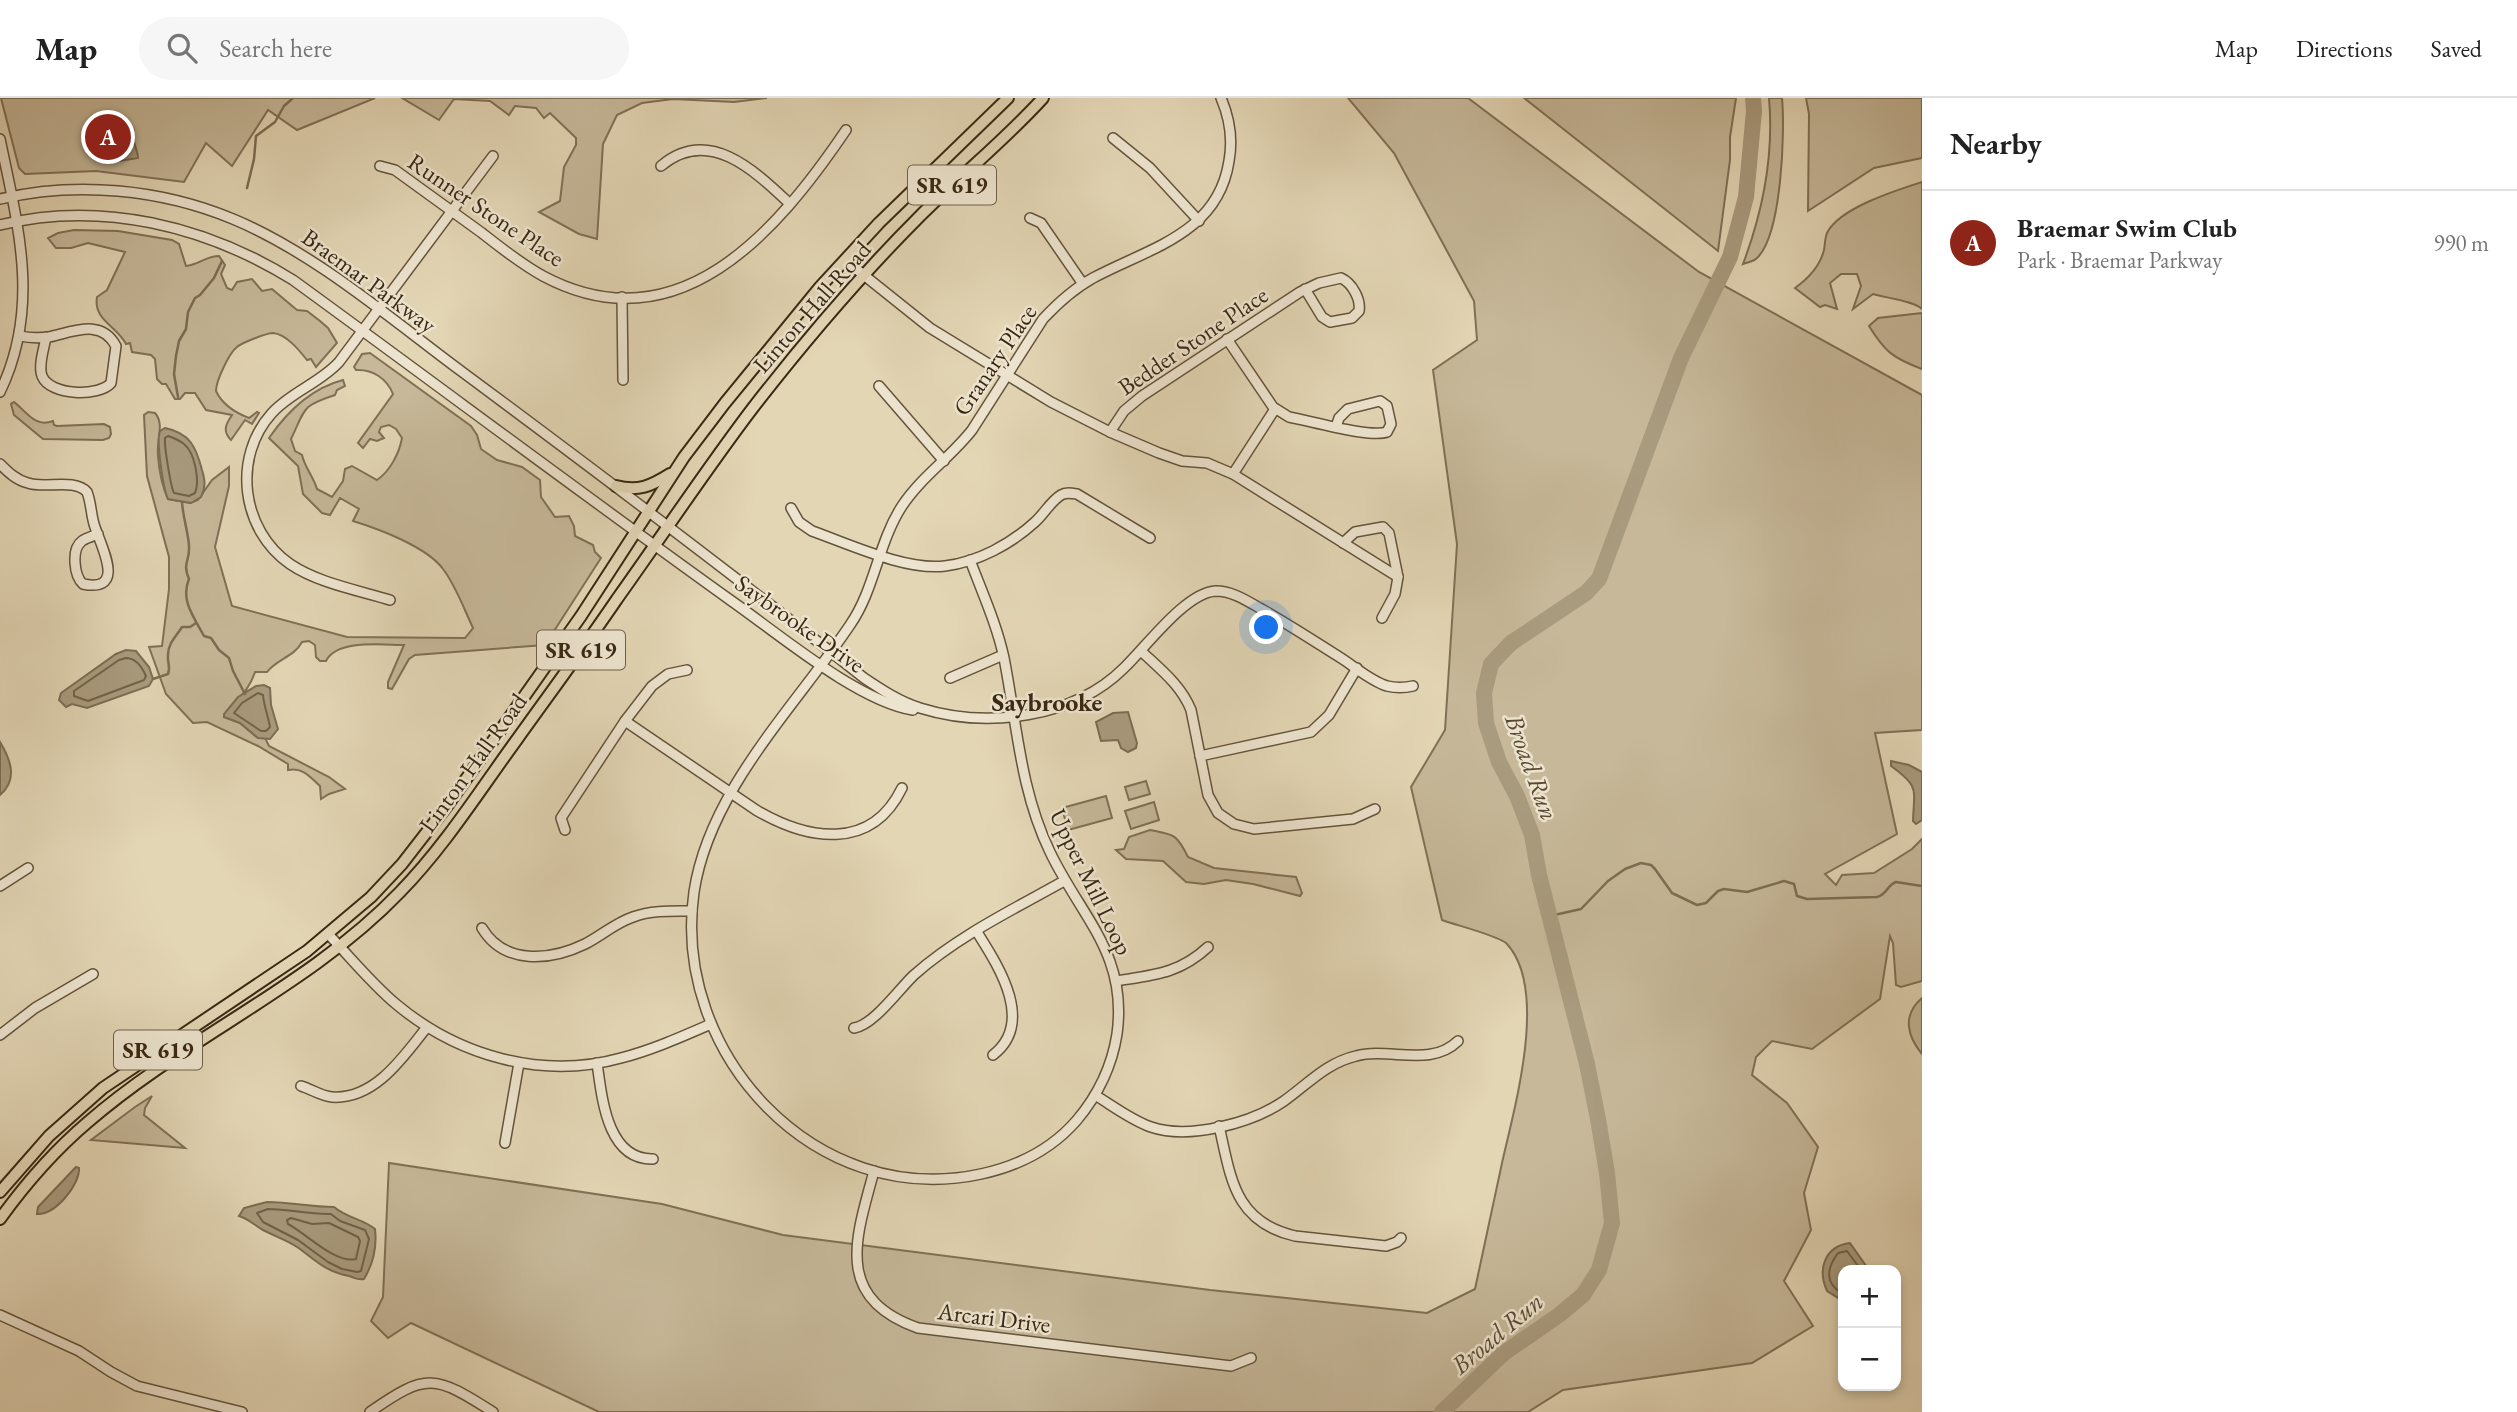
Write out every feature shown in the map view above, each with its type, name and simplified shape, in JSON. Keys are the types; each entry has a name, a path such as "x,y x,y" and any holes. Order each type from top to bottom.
{"main road":[{"name":"Linton Hall Road","path":"0,1192 49,1136 103,1088 329,935 371,897 427,834 581,616 675,470 777,337 879,223 1008,98"},
{"name":"Linton Hall Road","path":"0,1219 41,1167 90,1120 143,1080 340,947 401,891 431,856 755,406 865,275 917,219 1043,98"},
{"path":"616,486 633,489 646,487 675,470"}],"street":[{"name":"Granary Place","path":"830,652 862,606 879,554 902,505 972,430 1043,319 1057,303 1083,284 1168,241 1199,221 1215,203 1227,172 1231,135 1222,98"},
{"name":"Runner Stone Place","path":"380,166 396,170 542,275 578,290 622,297 657,294 682,288 713,274 745,251 821,166 846,130"},
{"path":"1113,138 1150,168 1199,221"},
{"path":"0,139 16,221 24,282 20,337 0,392"},
{"path":"661,166 670,158 691,150 713,151 750,169 789,204"},
{"path":"390,600 317,577 288,563 276,552 259,529 247,492 250,456 266,421 281,405 330,371 379,311 493,156"},
{"name":"Braemar Parkway","path":"0,199 63,190 103,190 148,195 206,209 283,243 668,525"},
{"name":"Braemar Parkway","path":"0,225 75,216 109,216 180,228 232,247 268,264 655,546"},
{"path":"1030,218 1041,223 1083,284"},
{"path":"845,260 930,328 1051,402 1110,432 1182,461 1207,463 1233,474 1398,577"},
{"name":"Bedder Stone Place","path":"1110,432 1134,402 1305,289 1341,278 1349,283 1359,302 1359,311 1352,318 1330,322 1322,317 1305,289"},
{"path":"622,297 622,380"},
{"path":"20,337 46,337 87,328 104,332 116,346 111,383 98,391 64,391 50,385 41,371 46,337"},
{"path":"1227,339 1275,409 1289,417 1336,427 1377,434 1387,432 1391,424 1387,406 1384,402 1377,401 1348,409 1339,418 1336,427"},
{"path":"879,386 944,461"},
{"path":"1233,474 1275,409"},
{"path":"0,464 10,474 28,484 84,488 89,497 109,574 107,579 99,584 83,584 76,575 76,550 82,541 98,534"},
{"path":"791,508 794,516 806,528 903,563 929,567 971,560 987,553 1021,534 1059,496 1070,493 1077,494 1150,538"},
{"name":"Saybrooke Drive","path":"668,525 830,652 886,692 932,711"},
{"path":"1343,543 1355,532 1383,527 1389,533 1398,577 1395,594 1382,618"},
{"name":"Saybrooke Drive","path":"655,546 821,664 877,699 907,709 973,717 1012,716 1054,709 1084,698 1114,678 1191,600 1218,591 1243,598 1389,686 1413,686"},
{"name":"Upper Mill Loop","path":"830,652 730,794 704,852 692,911 694,958 711,1024 738,1073 762,1103 806,1139 834,1155 874,1171 907,1178 949,1179 990,1172 1016,1164 1057,1140 1082,1114 1105,1077 1114,1051 1118,1017 1116,981 1099,933 1064,881 1048,850 1034,812 1022,773 1003,655 971,560"},
{"path":"1141,651 1180,688 1187,699 1212,804 1227,820 1254,829 1353,819 1375,808"},
{"path":"950,678 1003,655"},
{"path":"1200,756 1311,732 1329,715 1357,668"},
{"path":"565,830 561,818 625,721 658,680 668,674 687,670"},
{"path":"625,721 730,794 789,828 829,835 855,831 881,817 896,800 902,788"},
{"path":"0,886 28,869"},
{"path":"855,1028 866,1024 928,964 976,932 1064,881"},
{"path":"482,928 488,939 504,951 540,956 585,944 636,916 664,911 692,911"},
{"path":"976,932 999,966 1011,1003 1012,1015 1007,1038 993,1055"},
{"path":"329,935 394,1002 427,1027 475,1051 519,1063 565,1066 597,1063 640,1052 711,1024"},
{"path":"1116,981 1173,971 1208,947"},
{"path":"0,1035 35,1007 93,974"},
{"path":"301,1086 331,1097 365,1089 389,1073 401,1061 427,1027"},
{"path":"1095,1095 1138,1121 1165,1130 1182,1132 1219,1126 1254,1116 1271,1108 1316,1074 1341,1060 1367,1054 1428,1056 1446,1050 1458,1041"},
{"path":"505,1143 519,1063"},
{"path":"597,1063 604,1106 617,1139 629,1154 644,1160 653,1159"},
{"path":"1219,1126 1232,1184 1242,1204 1260,1222 1294,1236 1386,1246 1401,1238"},
{"name":"Arcari Drive","path":"874,1171 855,1255 858,1273 867,1293 882,1309 899,1321 918,1328 1231,1366 1251,1358"},
{"path":"0,1315 79,1350 136,1386 242,1412"},
{"path":"370,1412 405,1388 423,1383 459,1391 493,1412"}],"shaded area":[{"path":"1,98 375,98 297,130 268,110 232,166 206,143 184,182 96,171 25,174 19,168"},
{"path":"402,98 767,98 734,102 673,99 642,103 617,115 603,144 597,239 579,234 539,212 560,201 564,167 576,145 576,138 550,113 544,118 536,108 515,106 509,115 490,101 454,99 439,120"},
{"path":"1348,98 1468,98 1699,272 1922,395 1922,730 1875,733 1897,834 1825,874 1836,885 1842,875 1874,873 1912,849 1922,839 1922,981 1901,987 1896,985 1893,943 1890,936 1880,999 1812,1049 1772,1041 1756,1057 1752,1075 1787,1103 1818,1147 1804,1193 1811,1230 1784,1281 1813,1326 1752,1363 1563,1390 1528,1412 599,1412 411,1323 388,1338 371,1321 383,1297 389,1163 662,1204 783,1235 1210,1290 1427,1313 1475,1289 1520,1082 1525,1050 1526,990 1519,964 1507,944 1487,934 1442,920 1411,787 1445,730 1457,544 1433,370 1477,340 1474,301 1394,153"},
{"path":"1524,98 1736,98 1718,251"},
{"path":"1769,98 1782,98 1782,157 1777,206 1765,246 1755,259 1743,264 1756,224 1765,182 1770,140"},
{"path":"1806,98 1922,98 1922,158 1874,168 1808,211 1809,114"},
{"path":"1922,182 1922,309 1873,294 1853,309 1861,286 1857,274 1841,274 1830,283 1837,309 1825,305 1820,307 1795,288 1817,266 1827,233 1843,216 1870,201"},
{"path":"74,230 118,231 172,240 179,244 186,266 219,256 225,265 221,274 227,288 232,290 237,282 252,279 262,291 272,289 297,310 307,311 320,321 337,343 316,367 311,359 307,360 292,343 278,334 265,335 237,347 230,355 216,391 226,404 239,414 249,418 259,413 252,424 245,420 231,440 226,428 232,415 206,410 195,393 185,393 180,399 175,399 166,384 157,379 155,359 151,355 132,352 130,343 126,344 102,317 97,297 107,290 125,252 88,243 71,248 56,248 48,238"},
{"path":"1922,313 1922,369 1891,353 1869,326 1878,318"},
{"path":"370,353 471,426 481,449 497,460 522,467 540,480 541,497 555,517 569,516 575,536 593,545 601,558 545,645 415,655 409,659 392,689 388,688 388,682 404,645 350,646 332,654 326,661 320,661 316,657 315,645 309,641 302,642 295,651 267,672 255,672 246,690 224,717 240,723 258,738 265,738 269,746 329,777 345,789 321,799 320,786 306,774 298,770 288,770 288,764 258,746 207,722 193,723 166,694 149,647 162,646 169,589 169,557 147,476 144,415 148,412 155,413 158,417 158,461 168,499 190,503 198,500 212,480 229,467 229,486 215,547 232,606 347,637 465,638 473,628 452,583 436,561 402,540 353,521 359,509 340,498 330,515 322,513 303,494 298,466 269,438 301,402 321,389 343,380 345,386 337,390 335,395 316,402 303,414 291,439 295,451 302,455 317,489 332,497 343,481 345,469 352,466 377,480 382,476 393,462 402,438 396,429 389,425 381,427 379,432 384,438 377,441 370,439 363,448 358,443 393,394 379,376 356,370 354,367 362,354"},
{"path":"14,402 36,421 53,421 57,426 104,424 110,427 111,434 103,440 43,439 14,415 11,404"},
{"path":"1146,781 1150,794 1129,800 1125,787"},
{"path":"1106,796 1112,818 1068,830 1062,808"},
{"path":"1154,802 1159,820 1131,829 1125,811"},
{"path":"1150,830 1174,836 1188,857 1214,868 1296,877 1302,893 1300,896 1226,880 1204,884 1186,882 1163,861 1126,859 1116,850 1124,849 1129,837"},
{"path":"1922,998 1922,1054 1910,1033 1909,1018 1911,1011"},
{"path":"152,1096 144,1115 185,1148 91,1140 135,1107"}],"water":[{"path":"125,123 134,129 138,158 120,161 113,155 100,157 97,153 98,147 103,143 112,146 116,144 117,129"},
{"path":"165,428 186,437 197,454 204,487 201,497 191,503 168,499 159,444 160,431"},
{"path":"126,650 136,651 149,667 153,679 149,686 87,708 72,704 66,707 59,700 61,693 116,654"},
{"path":"264,685 270,688 271,705 278,729 270,739 258,738 240,723 224,717 238,697 256,686"},
{"path":"1128,712 1137,743 1136,748 1128,752 1121,748 1118,740 1101,741 1096,722 1113,713"},
{"path":"0,742 10,763 11,776 6,789 0,795"},
{"path":"1891,761 1909,765 1922,772 1922,820 1916,824 1913,821 1913,789 1907,779 1891,766"},
{"path":"76,1167 79,1168 78,1175 65,1198 51,1210 37,1214 38,1207"},
{"path":"267,1202 334,1207 375,1229 374,1255 364,1279 356,1279 327,1268 293,1245 239,1216 244,1208"},
{"path":"1850,1243 1865,1265 1838,1265 1838,1298 1827,1291 1823,1267 1829,1254 1841,1245"}],"waterway":[{"path":"247,188 256,136 275,122 284,106 293,98"},
{"name":"Broad Run","path":"1442,1412 1504,1353 1583,1295 1599,1270 1612,1223 1607,1173 1587,1064 1539,875 1532,835 1517,796 1499,762 1486,723 1484,693 1491,664 1511,643 1586,593 1599,579 1681,358 1730,257 1746,197 1753,98"},
{"path":"178,397 174,374 176,356 179,341 186,329 188,312 195,298 214,278 222,261"},
{"path":"182,502 189,546 186,565 189,608 204,636 211,638 229,658 245,694"},
{"path":"153,679 168,674 168,651 171,644 182,627 190,627 196,623"},
{"path":"1550,916 1581,909 1608,881 1625,869 1641,863 1651,865 1672,893 1697,905 1706,903 1718,891 1724,889 1747,892 1784,881 1794,884 1797,896 1807,899 1877,897 1896,882 1922,886"}],"place":[{"name":"Braemar Swim Club","path":"108,137"}],"district":[{"name":"Saybrooke","path":"1047,702"}]}
